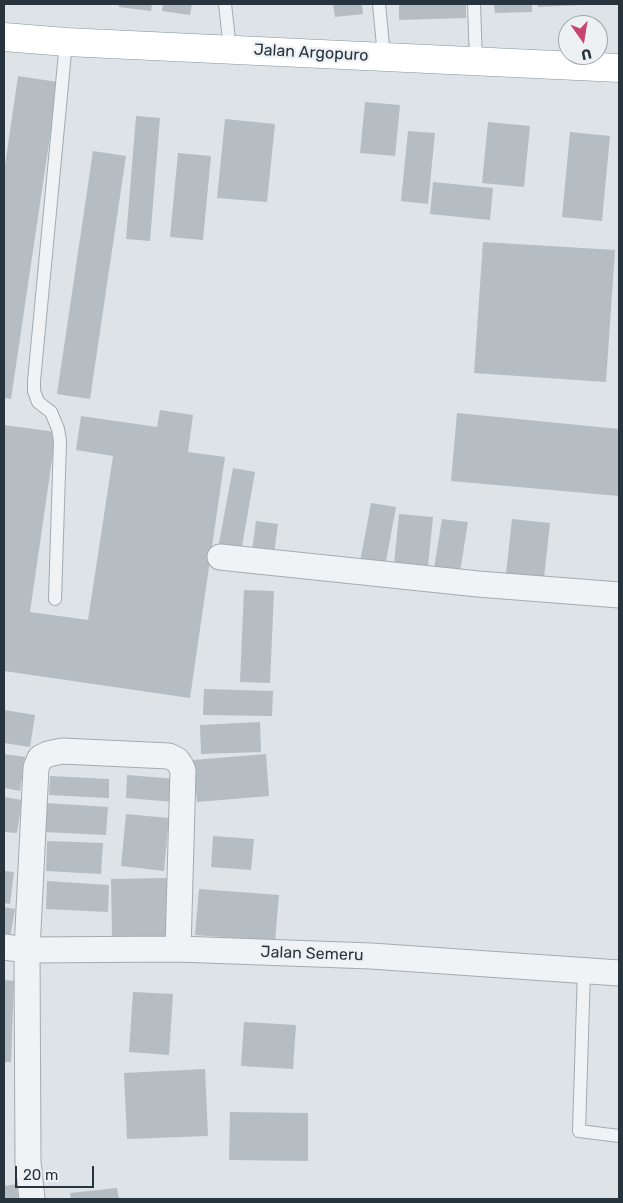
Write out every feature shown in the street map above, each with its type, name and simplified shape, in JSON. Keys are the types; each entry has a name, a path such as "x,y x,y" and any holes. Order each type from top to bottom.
{"highway":[{"name":"Jalan Argopuro","path":"4,37 66,42 619,68"}],"street":[{"path":"220,557 478,584 619,595"},
{"path":"32,1199 28,1162 16,949 36,768 40,758 62,751 169,756 177,760 183,771 178,949"},
{"name":"Jalan Semeru","path":"16,949 178,949 371,956 619,973"}],"lane":[{"path":"225,4 230,49"},
{"path":"379,4 384,56"},
{"path":"474,4 476,62"},
{"path":"55,599 60,441 58,429 51,412 38,402 34,391 34,381 66,42"},
{"path":"584,970 579,1131 619,1136"}],"building":[{"path":"119,4 152,4 151,11 119,7"},
{"path":"163,4 192,4 190,15 162,11"},
{"path":"333,4 362,4 363,14 335,17"},
{"path":"399,4 466,4 466,18 399,20"},
{"path":"494,4 532,4 532,12 495,13"},
{"path":"538,4 582,4 582,5 538,7"},
{"path":"18,76 58,82 11,399 4,398 4,172"},
{"path":"365,102 400,105 395,156 360,153"},
{"path":"136,116 160,118 150,241 126,239"},
{"path":"225,119 275,124 267,202 217,198"},
{"path":"488,122 530,126 524,187 482,183"},
{"path":"408,131 435,133 428,204 401,201"},
{"path":"570,132 610,136 602,221 562,217"},
{"path":"93,151 126,156 90,399 57,394"},
{"path":"178,153 211,156 203,240 170,237"},
{"path":"433,182 493,188 490,220 430,214"},
{"path":"483,242 615,250 606,382 474,373"},
{"path":"160,410 193,415 188,452 225,457 190,698 4,671 4,425 56,432 30,612 88,620 113,456 76,450 81,416 157,427"},
{"path":"457,413 619,429 619,496 451,481"},
{"path":"233,468 255,472 241,552 218,548"},
{"path":"371,503 396,507 385,567 360,562"},
{"path":"399,514 433,517 427,577 393,574"},
{"path":"442,519 468,522 459,578 433,575"},
{"path":"512,519 550,523 543,587 505,583"},
{"path":"256,521 278,524 274,554 252,551"},
{"path":"244,590 274,591 270,683 240,682"},
{"path":"204,689 273,691 272,716 203,715"},
{"path":"4,710 35,715 30,747 4,743"},
{"path":"260,722 261,752 201,754 200,725"},
{"path":"4,754 25,757 20,791 4,788"},
{"path":"266,754 269,796 197,802 193,760"},
{"path":"127,775 176,779 174,802 126,798"},
{"path":"50,776 109,779 109,798 49,795"},
{"path":"4,797 22,800 17,833 4,832"},
{"path":"46,803 108,807 106,835 44,832"},
{"path":"126,814 169,818 164,871 121,866"},
{"path":"213,836 254,839 251,870 211,867"},
{"path":"47,841 103,843 101,874 46,871"},
{"path":"4,871 14,872 10,904 4,903"},
{"path":"167,878 167,936 112,937 111,879"},
{"path":"47,881 109,885 108,912 46,909"},
{"path":"199,889 279,895 275,941 195,935"},
{"path":"4,907 15,909 10,938 4,937"},
{"path":"4,980 14,981 11,1062 4,1062"},
{"path":"133,992 173,994 169,1055 129,1052"},
{"path":"244,1022 296,1025 293,1069 241,1066"},
{"path":"205,1069 208,1136 127,1139 124,1073"},
{"path":"230,1112 308,1113 308,1161 229,1160"},
{"path":"17,1184 18,1199 4,1199 4,1186"},
{"path":"117,1188 119,1199 71,1199 70,1193"}]}
